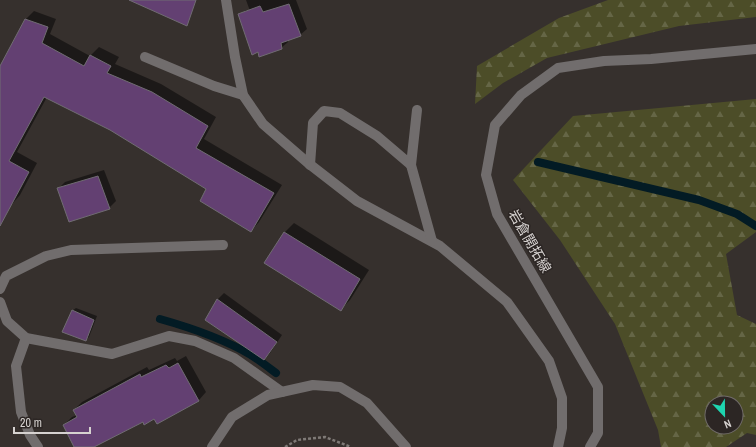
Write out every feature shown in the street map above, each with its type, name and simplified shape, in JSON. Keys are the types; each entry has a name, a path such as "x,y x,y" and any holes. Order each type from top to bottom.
{"street":[{"path":"226,0 243,96 263,124 310,165 356,201 440,246 507,302 549,361 562,398 562,428 558,447"},
{"name":"岩倉開拓線","path":"590,447 598,433 598,387 497,214 486,175 495,125 521,95 558,68 604,61 651,59 756,49"},
{"path":"145,57 214,86 243,96"},
{"path":"416,110 411,165 432,241"},
{"path":"310,165 313,123 324,111 340,112 377,136 411,165"},
{"path":"0,290 6,276 46,256 71,250 223,244"},
{"path":"0,302 7,321 26,338 112,354 169,336 195,341 234,358 282,392"},
{"path":"26,338 16,366 21,412 30,435 38,447"},
{"path":"212,447 232,417 268,395 313,385 340,387 366,403 406,447"}],"path":[{"path":"285,447 297,440 325,437 351,447"}],"green space":[{"path":"608,0 756,0 756,17 679,26 547,58 503,83 475,104 477,66 559,18"},
{"path":"756,99 756,232 726,254 737,315 756,324 756,435 747,433 744,435 726,447 661,447 658,430 615,324 560,240 513,180 573,116"}],"building":[{"path":"129,0 196,0 187,26"},
{"path":"289,4 301,36 281,43 282,49 259,57 258,52 252,55 238,14 260,6 263,12"},
{"path":"25,19 48,27 42,43 84,66 90,55 111,66 107,73 152,92 208,126 196,148 274,193 251,232 200,201 206,189 110,130 44,97 9,161 29,172 0,226 0,66"},
{"path":"98,176 110,209 69,222 57,188"},
{"path":"284,232 360,279 341,311 264,263"},
{"path":"217,299 277,342 264,360 205,320"},
{"path":"72,310 94,320 86,341 62,332"},
{"path":"178,363 199,401 157,424 154,419 144,425 143,422 94,447 74,447 63,425 77,417 73,410 140,374 141,377 166,365 169,368"}],"waterway":[{"path":"538,162 699,200 737,214 756,226"},
{"path":"160,319 229,343 251,355 276,373"}]}
